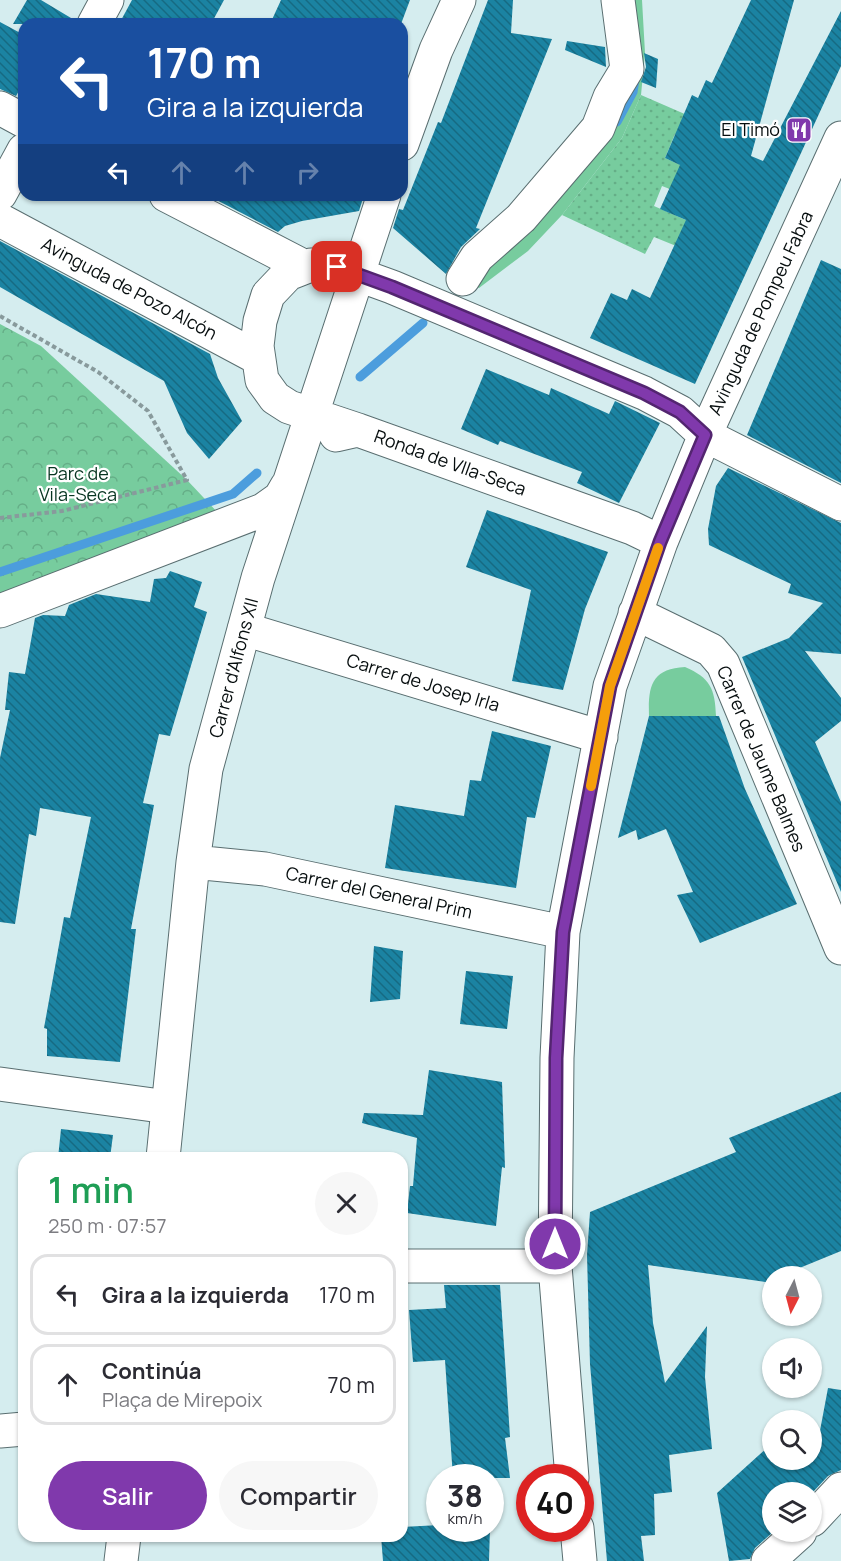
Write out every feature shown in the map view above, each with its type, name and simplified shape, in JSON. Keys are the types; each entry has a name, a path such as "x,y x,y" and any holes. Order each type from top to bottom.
{"street":[{"path":"97,18 107,0"},
{"path":"408,127 436,50 459,0"},
{"path":"463,279 477,257 529,209 598,128 610,97 627,69 618,0"},
{"path":"0,108 18,118"},
{"name":"Avinguda de Pompeu Fabra","path":"571,1464 555,1266 556,1058 563,932 610,686 660,542 705,435 841,138"},
{"path":"0,194 18,161"},
{"path":"178,201 306,267"},
{"name":"Carrer d'Alfons XII","path":"164,1152 193,862 206,769 244,628 382,201"},
{"name":"Avinguda de Pozo Alcón","path":"0,220 258,358"},
{"path":"358,430 289,406 274,398 262,380 258,358 260,321 268,294 288,274 311,265 337,267 392,287 644,393 680,412 705,435 841,504"},
{"name":"Ronda de VIla-Seca","path":"0,611 263,510 280,498 314,441 358,430 621,524 660,542"},
{"name":"Carrer de Jaume Balmes","path":"635,613 711,650 723,664 841,948"},
{"name":"Carrer de Josep Irla","path":"244,628 601,737"},
{"name":"Carrer del General Prim","path":"193,862 266,869 563,932"},
{"path":"0,1084 168,1107"},
{"path":"408,1266 555,1266"},
{"path":"0,1431 18,1430"},
{"path":"822,1509 841,1489"},
{"path":"121,1561 123,1542"},
{"path":"578,1542 580,1561"},
{"path":"768,1561 789,1542"}],"path":[{"path":"0,316 98,372 148,411 187,480 62,511 0,518"}],"green space":[{"path":"620,0 642,0 645,53 641,95 622,138 562,215 528,251 479,288 463,280 606,115"},
{"path":"641,95 733,135 675,134 665,158 703,175 693,198 662,186 654,206 688,221 686,250 654,237 645,254 562,215 622,138"},
{"name":"Parc de Vila-Seca","path":"0,324 41,346 187,480 220,515 0,596"},
{"path":"685,667 700,675 710,685 716,716 649,716 651,687 654,681 665,671"}],"building":[{"path":"27,0 41,0 71,18 18,18 18,24 13,24"},
{"path":"132,0 224,0 214,18 122,18"},
{"path":"281,0 410,0 403,18 273,18"},
{"path":"488,0 513,0 511,33 552,39 476,228 480,229 461,247 446,274 393,228 399,209 403,210 408,201 438,122 441,123"},
{"path":"751,0 794,0 751,156 763,161 841,11 841,66 695,384 590,338 611,293 627,300 632,289 650,298 686,220 660,209 680,165 665,158 692,95 698,98 706,80 712,83"},
{"path":"0,22 18,32 18,92 16,96 0,89"},
{"path":"567,41 605,47 606,67 565,50"},
{"path":"644,53 658,59 656,88 641,82 646,67"},
{"path":"219,201 362,201 359,211 302,221 285,226 278,232"},
{"path":"0,241 210,354 218,378 242,421 209,459 187,433 164,381 0,287"},
{"path":"821,260 841,269 841,483 747,435"},
{"path":"486,369 549,395 551,388 609,414 615,401 660,423 619,503 577,483 582,472 500,441 498,445 461,429"},
{"path":"728,468 841,523 841,654 805,651 841,698 841,721 815,742 841,802 841,892 742,657 789,638 823,603 788,593 791,584 709,545 708,529 716,486"},
{"path":"487,510 608,552 585,609 563,690 512,681 531,590 466,567"},
{"path":"170,571 202,582 194,607 207,612 170,736 159,734 143,803 154,805 131,929 136,929 120,1062 47,1056 47,1029 44,1028 64,917 70,918 91,817 40,808 36,836 29,834 15,924 0,922 0,758 10,710 5,710 9,672 25,674 35,618 43,615 65,616 69,605 96,594 150,602 154,579 166,578"},
{"path":"649,716 719,716 745,789 797,904 700,943 677,895 693,892 666,829 638,840 636,830 618,838"},
{"path":"492,731 551,746 535,818 527,817 516,888 385,868 395,805 464,816 470,780 481,781"},
{"path":"374,946 403,951 400,999 370,1002"},
{"path":"466,971 513,976 507,1029 460,1024"},
{"path":"429,1070 502,1082 505,1168 502,1167 496,1226 408,1213 417,1138 362,1123 364,1113 423,1115"},
{"path":"841,1092 841,1251 804,1266 762,1266 762,1282 648,1265 653,1323 665,1383 707,1326 705,1377 712,1449 669,1455 672,1492 654,1494 655,1535 641,1536 644,1561 607,1561 590,1364 587,1255 590,1212 736,1152 729,1138"},
{"path":"61,1129 113,1135 111,1152 59,1152"},
{"path":"444,1285 500,1285 510,1437 505,1438 510,1478 504,1478 504,1464 452,1464 445,1360 413,1362 409,1310 446,1308"},
{"path":"828,1388 841,1390 841,1470 828,1476 822,1482 762,1482 762,1542 755,1548 750,1559 729,1561 717,1493 762,1452 762,1470 822,1470 822,1420"},
{"path":"426,1526 426,1542 490,1542 489,1561 383,1561 381,1542 408,1542 408,1527"}],"waterway":[{"path":"617,122 633,92 635,80"},
{"path":"360,377 423,323"},
{"path":"0,572 233,494 257,473"}],"slow traffic":[{"path":"591,786 610,686 658,548"}],"place":[{"name":"El Timó","path":"799,130"}],"route":[{"path":"337,267 392,287 644,393 680,412 705,435 660,542 610,686 563,932 556,1058 555,1244"}]}
